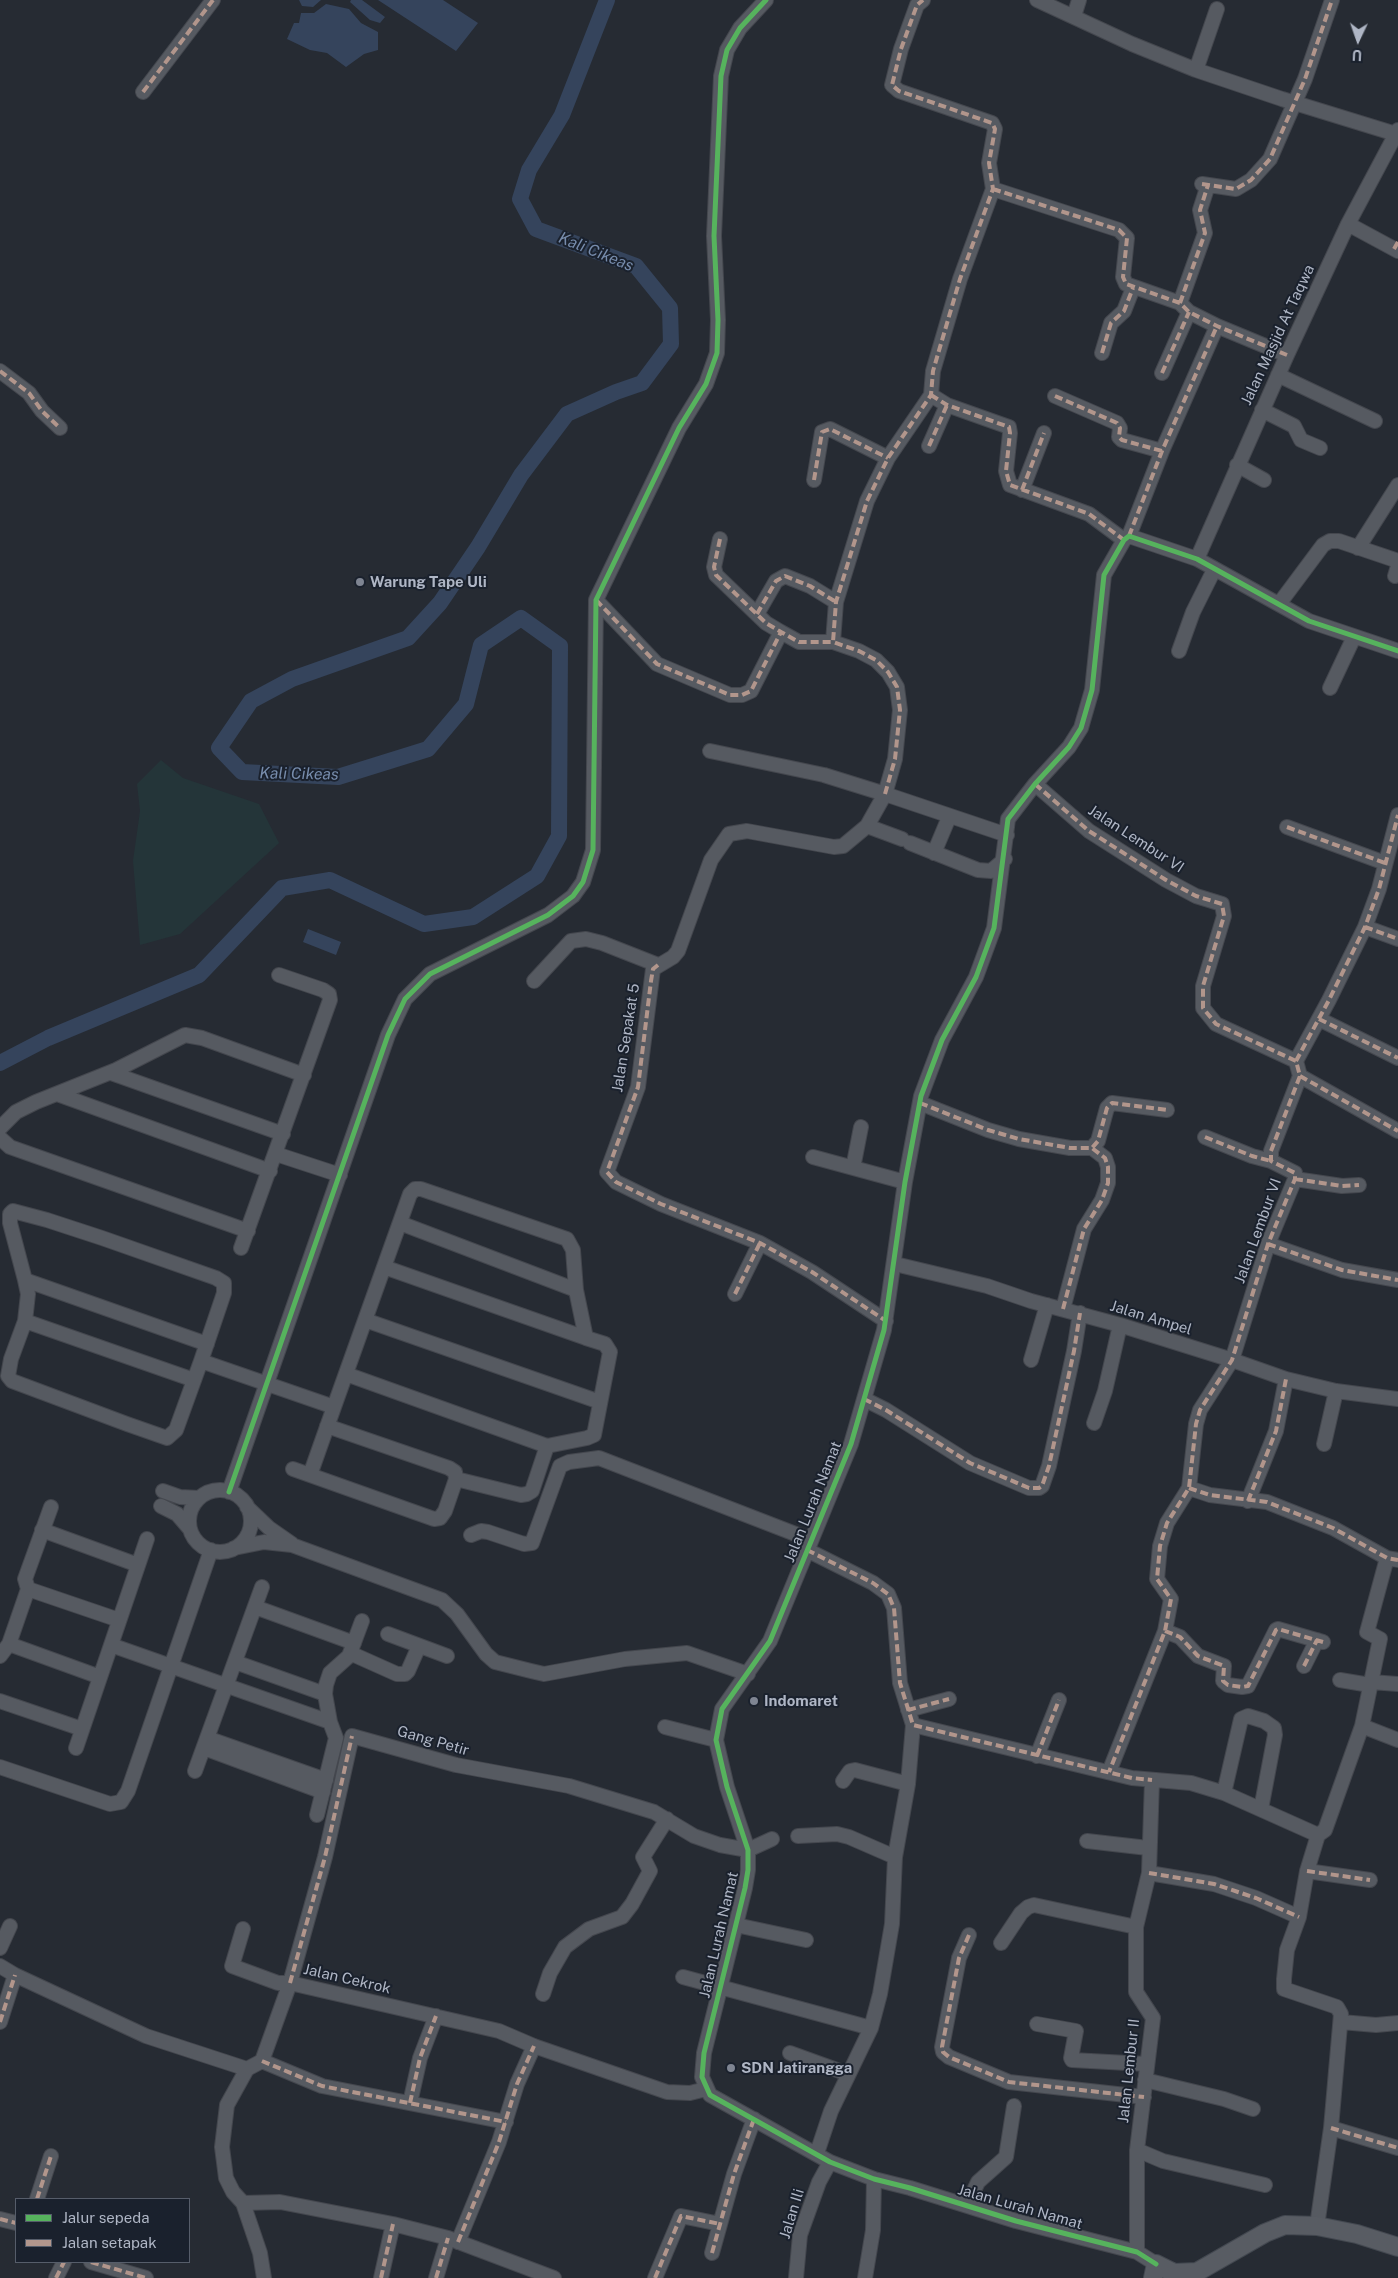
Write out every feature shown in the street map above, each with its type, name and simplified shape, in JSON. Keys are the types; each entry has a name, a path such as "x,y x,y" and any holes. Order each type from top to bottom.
{"main road":[{"path":"1155,2271 1174,2273 1197,2272 1285,2225 1316,2226 1357,2234 1398,2247"}],"street":[{"path":"143,92 213,0"},
{"path":"229,1492 268,1385 388,1035 405,999 430,974 548,915 573,896 583,882 592,850 596,600 680,428 706,384 717,353 718,320 714,236 721,76 727,50 731,43 740,28 766,0"},
{"path":"833,642 836,602 867,501 888,458 931,395 933,371 960,279 993,189 989,163 995,129 992,123 899,91 892,85 901,49 917,5 923,0"},
{"path":"1037,0 1132,44 1196,70 1295,103 1397,132"},
{"path":"1074,16 1079,0"},
{"path":"1162,373 1185,307 1205,233 1200,210 1205,185 1236,189 1251,180 1270,159 1295,103 1332,0"},
{"path":"1196,70 1217,9"},
{"name":"Jalan Masjid At Taqwa","path":"1197,559 1286,355 1348,224 1397,132"},
{"path":"993,189 1124,233 1127,238 1123,276 1126,284 1185,307 1217,326 1286,355"},
{"path":"1348,224 1397,247"},
{"path":"1102,353 1112,322 1124,311 1133,288"},
{"name":"Jalan Lurah Namat","path":"1155,2271 1138,2252 1016,2222 967,2205 874,2179 830,2162 817,2153 715,2098 706,2089 702,2077 704,2054 746,1888 748,1850 727,1787 716,1740 722,1710 770,1642 851,1444 886,1321 905,1182 920,1103 942,1040 976,977 994,928 1008,819 1035,784 1069,747 1081,728 1092,690 1104,575 1127,538 1162,451 1217,326"},
{"path":"0,371 29,393 42,411 60,428"},
{"path":"1278,375 1375,421"},
{"path":"931,395 947,405 1008,427 1010,433 1007,481 1010,485 1089,514 1127,538 1197,559 1308,621 1398,651"},
{"path":"1055,396 1117,423 1120,428 1119,436 1122,440 1162,451"},
{"path":"929,446 947,405"},
{"path":"1262,410 1294,426 1302,440 1320,448"},
{"path":"814,480 822,432 830,429 888,458"},
{"path":"1022,490 1044,433"},
{"path":"1237,465 1264,480"},
{"path":"1358,548 1398,485"},
{"path":"534,981 572,941 586,939 602,943 658,965 673,957 678,951 711,860 729,834 747,830 834,847 843,846 867,826 885,794 895,759 900,710 897,687 888,672 876,660 859,651 833,642 799,642 766,623 716,575 714,567 720,539"},
{"path":"1279,604 1323,545 1330,542 1339,542 1398,561"},
{"path":"1179,651 1194,612 1214,570"},
{"path":"757,614 776,581 785,576 810,586 836,602"},
{"path":"596,600 657,664 730,695 742,695 751,691 781,632"},
{"path":"1330,688 1354,637"},
{"path":"710,752 824,775 1007,835"},
{"name":"Jalan Lembur VI","path":"1035,784 1089,831 1166,880 1196,896 1222,904 1224,916 1203,986 1203,1008 1216,1024 1296,1061"},
{"path":"1398,814 1396,830 1379,889 1365,927 1296,1061 1300,1076 1398,1131"},
{"path":"934,853 947,822"},
{"path":"867,826 984,871 991,871 1004,859"},
{"path":"1287,827 1385,864"},
{"path":"1365,927 1398,939"},
{"name":"Jalan Sepakat 5","path":"658,965 653,968 638,1087 607,1172 616,1182 631,1190 760,1243 812,1272 886,1321"},
{"path":"241,1248 330,1000 328,994 323,990 279,975"},
{"path":"1319,1019 1398,1058"},
{"path":"0,1128 16,1112 111,1073 185,1035 202,1038 304,1074"},
{"path":"111,1073 283,1134"},
{"name":"Jalan Lembur VI","path":"1189,1488 1196,1424 1200,1410 1232,1360 1268,1244 1295,1179 1295,1174 1271,1161 1271,1151 1300,1076"},
{"path":"57,1094 270,1171"},
{"path":"920,1103 988,1130 1019,1139 1070,1148 1092,1148 1105,1158 1108,1167 1108,1183 1102,1200 1084,1230 1063,1309"},
{"path":"1092,1148 1098,1141 1108,1108 1112,1103 1167,1110"},
{"path":"853,1168 861,1127"},
{"path":"0,1138 10,1147 248,1231"},
{"path":"1205,1138 1252,1156 1271,1161"},
{"path":"276,1154 340,1175"},
{"path":"813,1157 905,1182"},
{"path":"1295,1179 1337,1186 1359,1185"},
{"path":"310,1475 410,1194 415,1189 421,1189 567,1239 573,1250 576,1290 586,1338"},
{"path":"13,1211 93,1235 220,1280 224,1284 224,1293 207,1344 176,1430 171,1436 165,1437 127,1424 12,1381 8,1376 9,1368 25,1321 28,1294 25,1280 10,1223 10,1214 13,1211"},
{"path":"400,1223 576,1290"},
{"path":"735,1294 760,1243"},
{"path":"1268,1244 1342,1270 1398,1280"},
{"name":"Jalan Ampel","path":"895,1264 987,1286 1047,1305 1080,1313 1232,1360 1286,1379 1336,1391 1398,1399"},
{"path":"346,1374 547,1446 587,1438 594,1434 610,1352 605,1344 384,1267"},
{"path":"25,1280 207,1344"},
{"path":"1031,1360 1047,1305"},
{"path":"864,1399 903,1420 963,1459 1029,1488 1039,1488 1042,1486 1049,1466 1074,1351 1080,1313"},
{"path":"365,1320 600,1402"},
{"path":"25,1321 194,1380"},
{"path":"1094,1423 1105,1391 1120,1325"},
{"path":"201,1361 334,1407"},
{"path":"1248,1501 1276,1431 1286,1379"},
{"path":"1324,1444 1336,1391"},
{"path":"293,1469 434,1519 440,1518 456,1479 455,1472 449,1468 327,1426"},
{"path":"456,1479 521,1495 527,1494 532,1491 547,1446"},
{"path":"471,1535 481,1531 524,1544 532,1542 560,1466 569,1462 599,1458 809,1545 888,1594 894,1608 900,1683 913,1725 908,1784 895,1857 892,1924 880,1994 871,2028 831,2111 817,2153"},
{"path":"1110,1772 1165,1631 1171,1599 1158,1579 1160,1546 1167,1524 1189,1488 1210,1495 1267,1502 1333,1528 1393,1559 1367,1632 1380,1639 1362,1726 1325,1830 1318,1835 1307,1872 1299,1917 1287,1950 1284,1989 1337,2007 1341,2014 1331,2128 1316,2226"},
{"path":"292,1545 269,1528 240,1498 229,1492 219,1490 208,1492 199,1498 192,1507 189,1517 190,1528 194,1538 201,1546 211,1550 223,1552 264,1542 292,1545 442,1600 462,1620 486,1654 495,1662 544,1674 625,1659 687,1653 748,1674"},
{"path":"163,1491 180,1497 199,1498"},
{"path":"161,1506 177,1514 190,1528"},
{"path":"51,1507 25,1579 28,1588 4,1650 100,1677"},
{"path":"234,1548 244,1541 249,1530 251,1518 247,1507"},
{"path":"42,1530 138,1565"},
{"path":"76,1748 147,1540"},
{"path":"0,1768 110,1804 121,1802 128,1791 211,1550"},
{"path":"195,1771 262,1587"},
{"path":"28,1588 119,1620"},
{"path":"255,1607 352,1648 397,1674 405,1674 408,1671 419,1646"},
{"path":"317,1815 336,1738 330,1722 325,1694 330,1673 352,1648 362,1621"},
{"path":"1165,1631 1180,1637 1198,1656 1224,1666 1224,1680 1228,1685 1248,1686 1276,1630 1320,1641 1304,1666"},
{"path":"388,1634 448,1656"},
{"path":"111,1645 330,1722"},
{"path":"235,1662 325,1694"},
{"path":"1340,1680 1398,1684"},
{"path":"908,1710 949,1699"},
{"path":"0,1700 82,1729"},
{"path":"1037,1756 1059,1700"},
{"path":"1224,1793 1241,1719 1248,1716 1264,1721 1273,1726 1275,1730 1261,1809"},
{"path":"913,1725 1132,1778 1191,1783 1224,1793 1318,1835"},
{"path":"1362,1726 1398,1740"},
{"path":"665,1727 716,1740"},
{"name":"Gang Petir","path":"290,1983 325,1857 352,1736 456,1765 568,1786 646,1810 667,1819 694,1836 706,1841 748,1850"},
{"path":"206,1743 324,1786"},
{"path":"843,1781 850,1772 855,1770 908,1784"},
{"name":"Jalan Lembur II","path":"1138,2252 1136,2150 1144,2097 1152,2018 1136,1992 1136,1926 1149,1873 1148,1848 1152,1780"},
{"path":"543,1994 550,1973 565,1947 589,1929 622,1917 632,1904 650,1871 643,1857 667,1819"},
{"path":"798,1836 837,1834 849,1837 895,1857"},
{"path":"748,1850 772,1838"},
{"path":"1087,1841 1148,1848"},
{"path":"1307,1872 1370,1880"},
{"path":"1149,1873 1214,1884 1256,1898 1299,1917"},
{"path":"1001,1943 1021,1913 1034,1904 1136,1926"},
{"path":"736,1925 806,1940"},
{"path":"0,1948 10,1926"},
{"path":"244,1929 232,1966 278,1983 290,1983"},
{"path":"969,1935 958,1958 942,2047 943,2052 949,2057 1009,2082 1144,2097"},
{"path":"0,1966 15,1975 146,2036 247,2069"},
{"path":"0,2022 15,1975"},
{"path":"683,1977 871,2028"},
{"name":"Jalan Cekrok","path":"262,2061 290,1983 499,2030 534,2046 667,2092 690,2093 706,2089"},
{"path":"410,2103 420,2058 436,2016"},
{"path":"1341,2022 1376,2025 1398,2023"},
{"path":"1037,2024 1077,2032 1072,2060 1146,2064"},
{"path":"436,2278 506,2122 517,2084 534,2046"},
{"path":"790,2053 848,2074"},
{"path":"264,2278 260,2253 243,2203 233,2192 226,2178 222,2147 227,2105 247,2069 262,2061 322,2086 506,2122"},
{"path":"1145,2080 1224,2099 1253,2109"},
{"path":"967,2205 978,2182 1006,2157 1014,2106"},
{"path":"712,2253 739,2157 754,2119"},
{"path":"1331,2128 1398,2148"},
{"path":"1136,2150 1163,2161 1197,2167 1265,2185"},
{"path":"37,2198 51,2156"},
{"name":"Jalan Ili","path":"796,2278 800,2235 819,2182 830,2162"},
{"path":"865,2278 873,2230 874,2179"},
{"path":"243,2203 280,2202 393,2224 453,2240 554,2278"},
{"path":"655,2278 681,2216 720,2224"},
{"path":"0,2219 15,2223"},
{"path":"381,2278 393,2224"},
{"path":"56,2278 64,2263"},
{"path":"95,2263 146,2278"}],"shaded area":[{"path":"161,760 183,778 259,804 279,843 180,934 140,945 133,861 140,811 137,784"}],"water":[{"path":"299,0 321,0 313,7 302,6"},
{"path":"351,0 362,0 385,17 380,23 370,20 350,2"},
{"path":"378,0 443,0 478,23 456,51"},
{"path":"326,4 349,9 361,23 378,32 378,50 364,54 346,67 327,53 310,50 287,39 294,23 299,23 301,13 314,13"},
{"path":"308,929 341,942 336,955 303,942"}],"waterway":[{"name":"Kali Cikeas","path":"0,1063 48,1038 199,975 282,888 330,880 424,924 473,917 537,876 559,836 560,646 521,618 481,645 466,704 428,749 338,777 242,772 219,748 251,701 292,679 408,638 440,603 478,547 521,475 567,414 616,392 642,383 671,344 670,308 636,266 536,229 520,199 529,170 562,115 607,0"}],"marked path":[{"path":"143,92 213,0"},
{"path":"885,794 895,759 900,710 897,687 888,672 876,660 859,651 833,642 836,602 867,501 888,458 931,395 933,371 960,279 993,189 989,163 995,129 992,123 899,91 892,85 901,49 917,5 923,0"},
{"path":"1202,184 1236,189 1251,180 1270,159 1305,79 1332,0"},
{"path":"1180,303 1205,233 1200,210 1208,185"},
{"path":"993,189 1119,230 1127,238 1123,277 1126,284 1180,303 1189,312 1217,326 1287,355"},
{"path":"1394,249 1398,242"},
{"path":"1102,353 1111,323 1124,311 1133,288"},
{"path":"1162,373 1189,312"},
{"path":"1129,536 1162,451 1217,326"},
{"path":"0,371 29,393 42,411 60,428"},
{"path":"931,395 947,405 1009,427 1006,471 1010,485 1089,514 1124,540"},
{"path":"1055,396 1117,423 1120,428 1119,437 1122,440 1162,451"},
{"path":"929,446 947,405"},
{"path":"814,480 822,432 830,429 888,458"},
{"path":"1022,490 1044,433"},
{"path":"720,539 714,567 716,575 766,623 781,632"},
{"path":"757,614 776,581 785,576 810,586 836,602"},
{"path":"596,600 657,664 730,695 742,695 751,691 781,632 799,642 833,642"},
{"path":"1035,784 1089,831 1166,880 1196,896 1222,904 1224,916 1203,986 1203,1008 1216,1024 1296,1061 1300,1076 1271,1151 1271,1161 1295,1173 1295,1179 1268,1244 1232,1360 1200,1410 1196,1424 1189,1488 1167,1523 1160,1546 1157,1579 1171,1599 1165,1631 1109,1772"},
{"path":"1296,1061 1365,927 1379,889 1398,815"},
{"path":"1287,827 1385,863"},
{"path":"1365,927 1398,939"},
{"path":"658,965 653,969 651,981 638,1087 607,1172 616,1182 661,1204 760,1243 812,1272 886,1321"},
{"path":"1319,1019 1398,1058"},
{"path":"1300,1076 1398,1131"},
{"path":"920,1103 988,1130 1019,1139 1070,1148 1092,1148 1098,1141 1107,1108 1112,1103 1167,1110"},
{"path":"1205,1137 1252,1156 1271,1161"},
{"path":"1063,1309 1084,1229 1102,1200 1108,1183 1108,1167 1105,1158 1092,1148"},
{"path":"1295,1179 1342,1186 1359,1185"},
{"path":"735,1294 760,1243"},
{"path":"1268,1244 1342,1270 1398,1280"},
{"path":"864,1399 886,1410 970,1463 1029,1488 1039,1488 1042,1486 1049,1466 1074,1351 1080,1313"},
{"path":"1248,1501 1276,1431 1286,1379"},
{"path":"1189,1488 1210,1495 1267,1502 1333,1528 1387,1558 1398,1560"},
{"path":"807,1550 873,1583 888,1594 894,1608 900,1683 913,1725 1132,1778 1152,1780"},
{"path":"1165,1631 1180,1637 1198,1656 1224,1666 1223,1681 1228,1685 1242,1687 1248,1686 1276,1630 1323,1642"},
{"path":"1304,1666 1317,1640"},
{"path":"908,1710 949,1699"},
{"path":"1037,1756 1059,1700"},
{"path":"290,1983 325,1857 352,1736"},
{"path":"1307,1871 1370,1880"},
{"path":"1149,1873 1214,1884 1256,1898 1299,1917"},
{"path":"969,1935 959,1958 942,2047 943,2052 949,2057 1009,2082 1144,2097"},
{"path":"0,2022 15,1975"},
{"path":"410,2103 420,2058 436,2016"},
{"path":"458,2242 499,2142 517,2084 534,2046"},
{"path":"262,2061 322,2086 506,2122"},
{"path":"712,2253 734,2174 754,2119"},
{"path":"1331,2128 1398,2148"},
{"path":"37,2198 51,2156"},
{"path":"655,2278 681,2216 720,2224"},
{"path":"0,2219 15,2223"},
{"path":"381,2278 393,2224"},
{"path":"436,2278 448,2238"},
{"path":"56,2278 64,2263"},
{"path":"94,2263 146,2278"}],"cycle path":[{"path":"229,1492 388,1035 405,999 430,974 548,915 573,896 583,882 593,850 596,600 679,428 706,384 717,353 718,320 714,236 721,76 727,50 740,28 766,0"},
{"path":"1156,2264 1137,2252 1016,2221 910,2188 874,2179 830,2162 710,2095 702,2077 704,2053 748,1870 748,1850 727,1787 716,1740 722,1709 770,1641 851,1444 884,1330 905,1182 921,1096 942,1040 976,977 994,928 1008,819 1035,784 1069,747 1081,728 1092,690 1104,575 1124,540 1129,536 1197,559 1309,621 1398,651"}],"place":[{"name":"Warung Tape Uli","path":"360,582"},
{"name":"Indomaret","path":"754,1701"},
{"name":"SDN Jatirangga","path":"731,2068"}]}
